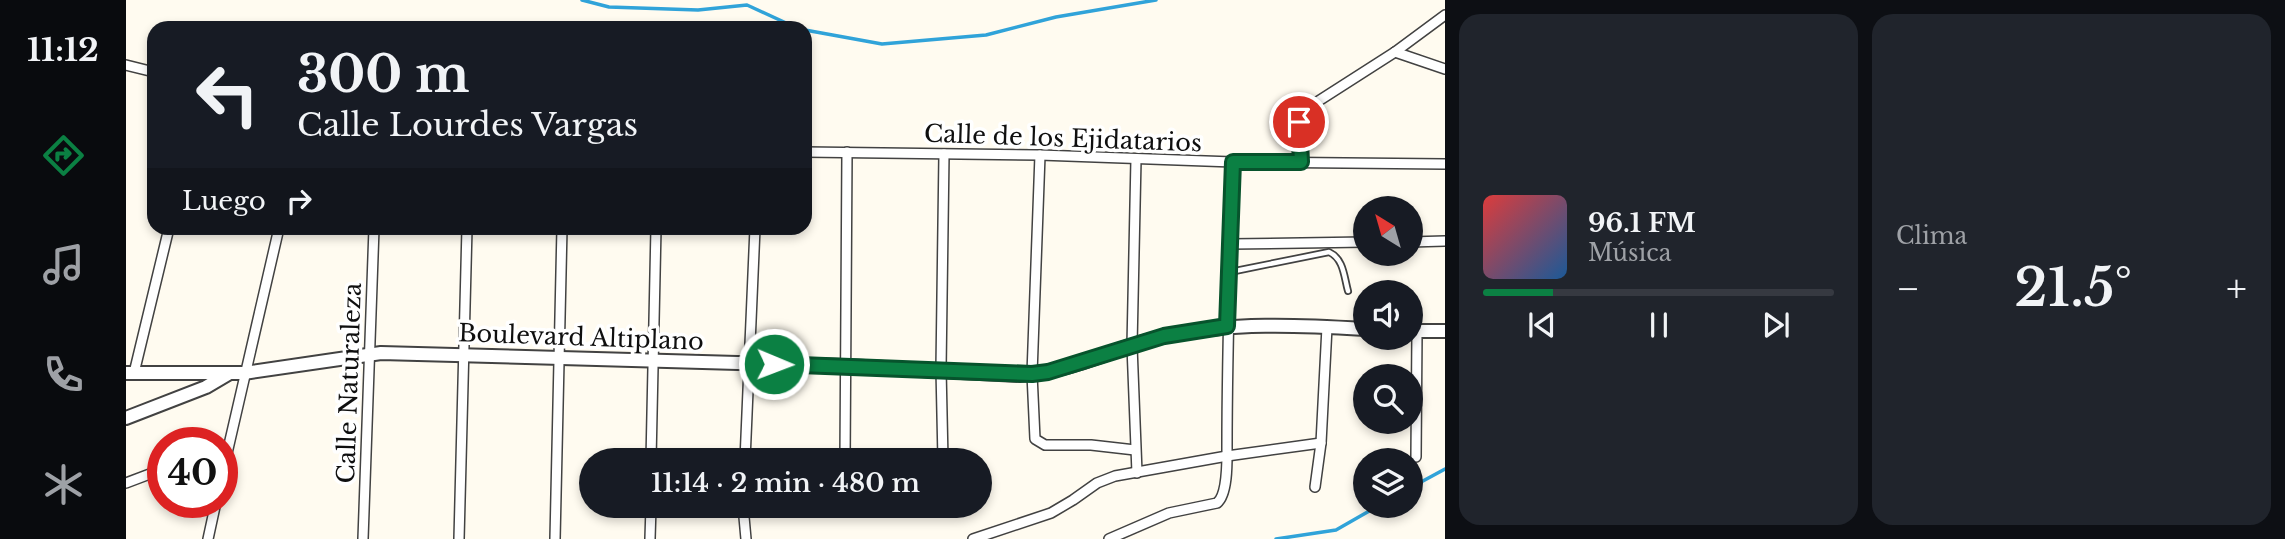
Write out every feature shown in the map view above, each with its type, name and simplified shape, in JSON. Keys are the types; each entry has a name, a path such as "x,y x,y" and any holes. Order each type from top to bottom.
{"street":[{"path":"1301,162 1299,122 1306,109 1395,52 1445,15"},
{"path":"1395,52 1445,69"},
{"path":"126,65 147,70"},
{"name":"Calle de los Ejidatarios","path":"812,152 1445,164"},
{"path":"845,448 846,152"},
{"path":"943,448 944,154"},
{"path":"1040,155 1032,374 1034,432 1039,443 1045,445 1091,445 1135,450"},
{"path":"1136,159 1132,346 1137,473"},
{"path":"1110,539 1170,513 1217,503 1224,493 1233,162"},
{"path":"130,373 167,235"},
{"path":"230,427 277,235"},
{"name":"Calle Naturaleza","path":"363,539 374,235"},
{"path":"459,539 467,235"},
{"path":"555,539 562,235"},
{"path":"652,448 656,235"},
{"path":"746,448 755,235"},
{"path":"1423,242 1445,241"},
{"path":"1231,244 1353,243"},
{"name":"Boulevard Altiplano","path":"130,373 244,373 369,354 559,357 1032,374 1048,372 1164,336 1227,326 1353,328"},
{"path":"1315,487 1321,443 1327,327"},
{"path":"1423,331 1445,331"},
{"path":"1414,350 1416,448"},
{"path":"126,418 206,387 230,372"},
{"path":"974,539 1051,513 1097,483 1115,476 1321,443"},
{"path":"126,482 147,475"},
{"path":"208,539 213,518"},
{"path":"650,518 650,539"},
{"path":"744,518 746,539"}],"lane":[{"path":"1229,272 1329,252 1340,261 1348,291"}],"waterway":[{"path":"582,0 609,7 698,10 747,5 782,21"},
{"path":"812,31 882,44 986,35 1056,17 1156,0"},
{"path":"1423,481 1445,469"},
{"path":"1276,539 1336,530 1357,518"}],"route":[{"path":"774,364 1032,374 1048,372 1164,336 1227,326 1233,162 1301,162 1299,122"}]}
